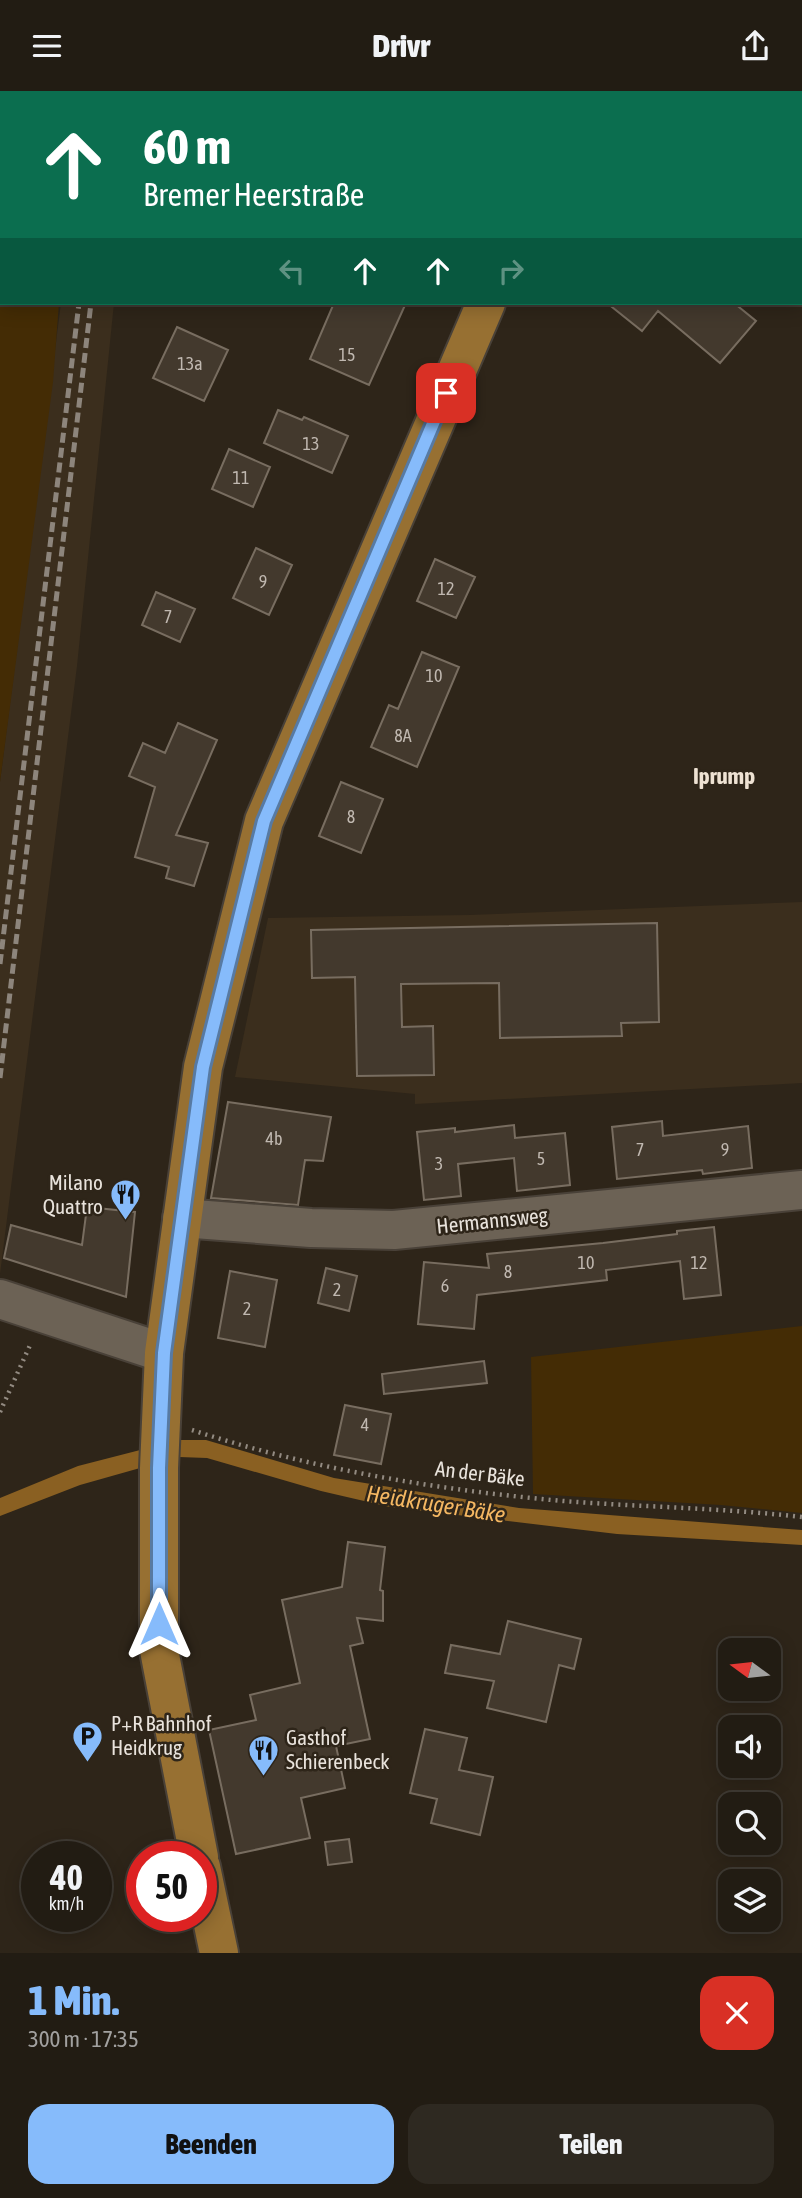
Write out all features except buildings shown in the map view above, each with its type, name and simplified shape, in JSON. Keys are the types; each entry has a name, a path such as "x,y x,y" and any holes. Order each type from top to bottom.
{"main road":[{"path":"196,1841 159,1650 164,1353 203,1067 264,821 484,305"},
{"path":"215,1932 219,1953"}],"street":[{"name":"Hermannsweg","path":"182,1219 311,1228 394,1230 802,1190"},
{"path":"0,1299 164,1353"}],"path":[{"path":"0,1412 44,1314"},
{"name":"An der Bäke","path":"161,1441 435,1485 561,1501 802,1517"}],"shaded area":[{"path":"0,305 59,305 53,382 0,782"},
{"path":"61,305 114,305 77,666 0,1274 0,782"},
{"path":"802,902 802,1083 415,1104 415,1094 235,1077 268,918 469,915"},
{"path":"802,1326 802,1513 721,1505 533,1494 531,1357"}],"water":[{"name":"Heidkruger Bäke","path":"179,1440 206,1440 334,1478 519,1508 802,1530 802,1545 617,1534 390,1507 321,1491 207,1458 179,1457 80,1485 0,1516 0,1498 78,1466"}],"railway":[{"path":"0,964 79,305"},
{"path":"0,1078 91,305"}],"place":[{"name":"Milano Quattro","path":"126,1222"},
{"name":"P+R Bahnhof Heidkrug","path":"88,1763"},
{"name":"Gasthof Schierenbeck","path":"263,1777"}],"district":[{"name":"Iprump","path":"724,776"}],"route":[{"path":"159,1624 159,1468 164,1353 203,1067 264,821 446,393"}]}
